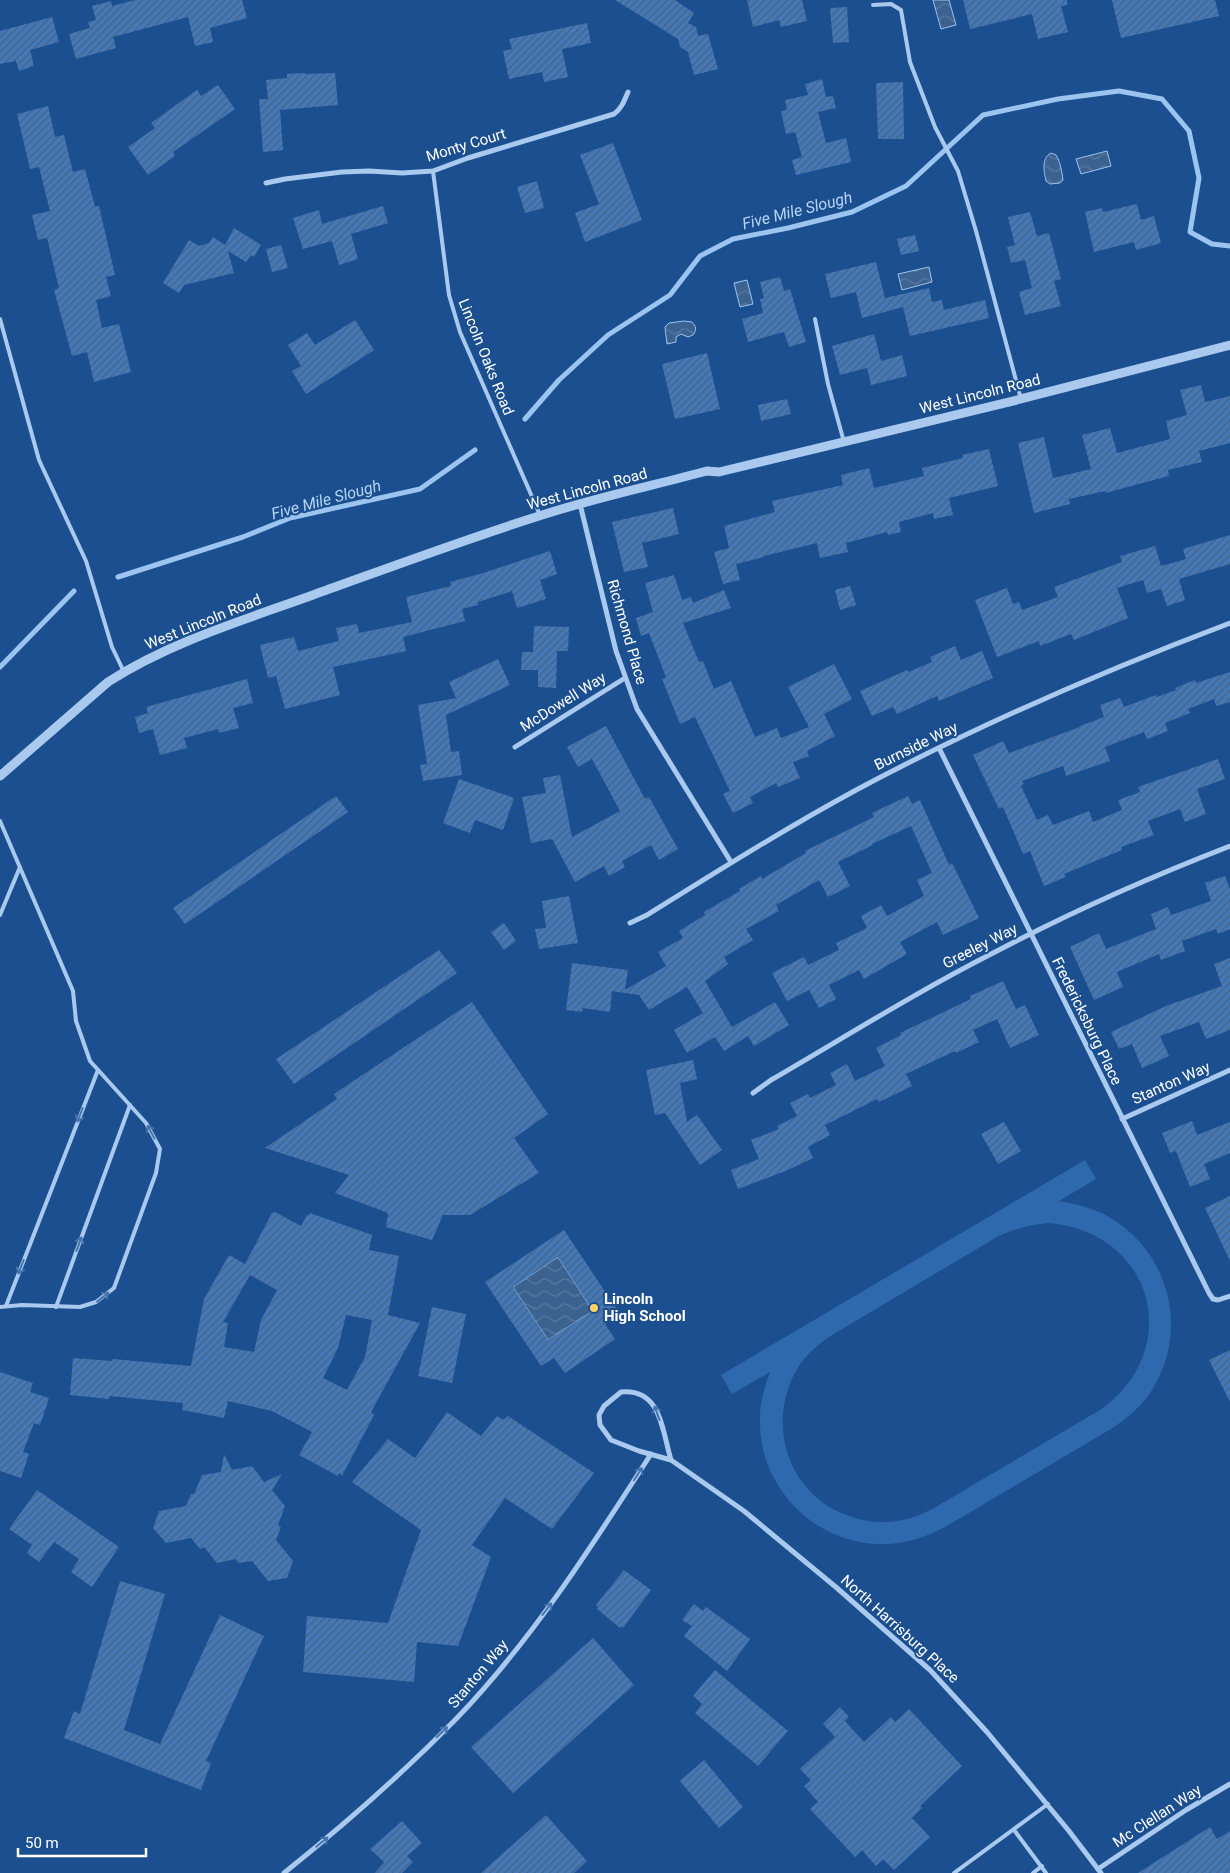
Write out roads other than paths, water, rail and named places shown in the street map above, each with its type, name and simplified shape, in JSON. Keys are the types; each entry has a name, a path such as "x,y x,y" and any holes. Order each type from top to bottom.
{"street":[{"name":"Monty Court","path":"266,183 342,172 370,170 402,173 433,171 468,158 614,114 619,110 628,92"},
{"name":"West Lincoln Road","path":"0,776 108,682 162,652 240,621 540,515 707,471 720,472 1020,399 1230,345"},
{"name":"Richmond Place","path":"580,504 616,651 637,708 731,862"},
{"name":"Burnside Way","path":"630,923 647,915 731,862 858,790 939,748 1063,690 1230,623"},
{"name":"McDowell Way","path":"515,747 625,678"},
{"name":"Fredericksburg Place","path":"939,748 1208,1293 1218,1300 1230,1296"},
{"name":"Greeley Way","path":"753,1093 771,1080 936,983 1030,934 1178,866 1230,846"},
{"name":"Stanton Way","path":"1122,1119 1230,1070"},
{"name":"North Harrisburg Place","path":"670,1460 655,1406 648,1398 638,1393 621,1392 604,1406 599,1415 600,1425 610,1440 670,1460 744,1511 837,1588 930,1670 987,1732 1048,1804 1099,1871"},
{"name":"Stanton Way","path":"284,1873 370,1801 456,1719 473,1700 557,1596 651,1454"},
{"name":"Mc Clellan Way","path":"1099,1871 1186,1810 1230,1784"}],"lane":[{"path":"873,5 891,4 901,10 910,62 935,127 958,171 976,231 1020,399"},
{"name":"Lincoln Oaks Road","path":"433,171 437,214 449,295 460,332 540,515"},
{"path":"0,319 38,460 86,561 112,647 124,672"},
{"path":"815,319 828,384 844,442"},
{"path":"0,820 72,991 76,1021 90,1062 146,1123 160,1149 156,1173 114,1288 96,1302 80,1307 22,1305 0,1307"},
{"path":"0,916 20,867"},
{"path":"6,1306 98,1070"},
{"path":"56,1307 130,1105"},
{"path":"954,1873 1048,1804"},
{"path":"1014,1830 1046,1873"},
{"path":"1033,1873 1042,1866"}],"water":[{"path":"933,0 949,0 956,25 941,29"},
{"path":"1107,151 1111,166 1081,174 1076,159"},
{"path":"1051,153 1056,155 1060,163 1063,180 1060,183 1050,184 1046,181 1044,162"},
{"path":"929,267 932,282 902,290 898,274"},
{"path":"747,280 753,304 740,307 734,283"},
{"path":"692,322 694,325 693,335 688,337 681,334 676,337 676,342 667,344 665,327 669,323"},
{"path":"558,1257 593,1311 548,1340 513,1287"}],"waterway":[{"name":"Five Mile Slough","path":"525,419 559,380 608,335 670,295 700,256 733,239 852,212 906,186 983,115 1058,99 1119,91 1162,99 1189,131 1199,178 1190,232 1212,244 1230,246"},
{"name":"Five Mile Slough","path":"118,577 243,537 290,518 420,489 475,450"},
{"name":"Five Mile Slough","path":"0,667 74,591"}],"place":[{"name":"Lincoln High School","path":"594,1308"}]}
